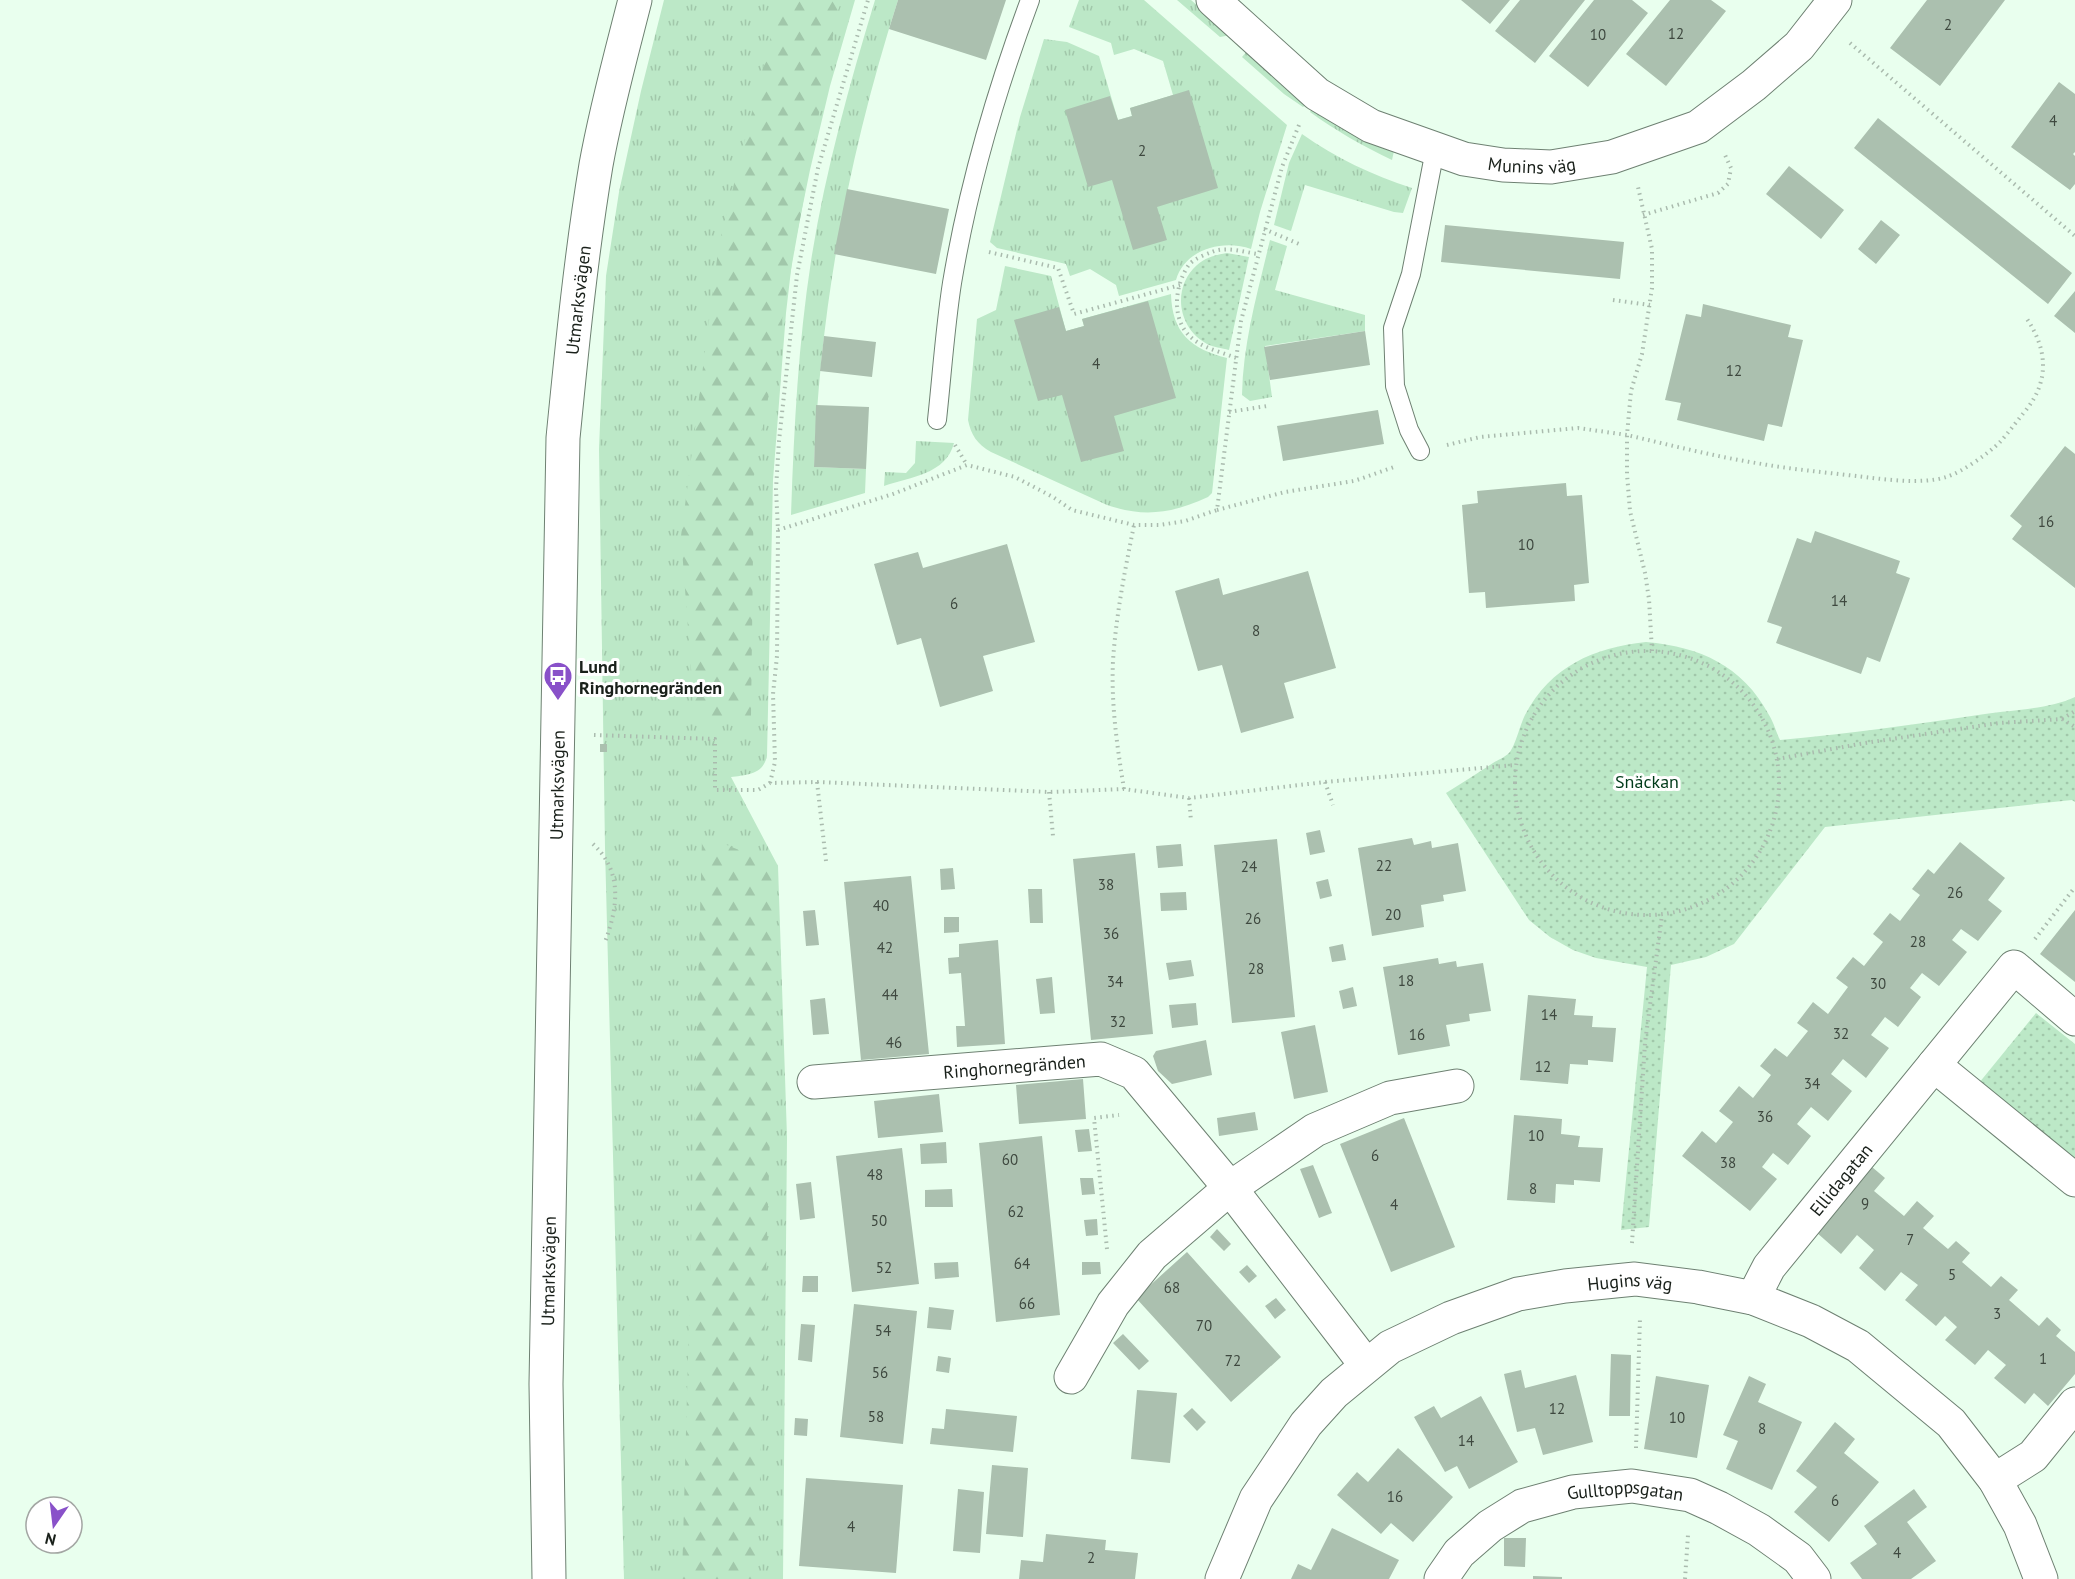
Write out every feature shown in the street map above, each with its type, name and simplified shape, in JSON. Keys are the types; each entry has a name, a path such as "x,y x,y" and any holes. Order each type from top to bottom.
{"street":[{"name":"Utmarksvägen","path":"549,1579 546,1372 563,438 576,303 596,164 635,0"},
{"name":"Munins väg","path":"1220,2 1317,94 1371,126 1464,159 1503,165 1551,167 1612,157 1698,127 1754,85 1799,46 1828,10"},
{"path":"2014,967 2075,1019"},
{"name":"Ellidagatan","path":"1754,1298 1769,1267 2014,967"},
{"name":"Ringhornegränden","path":"814,1082 1101,1059 1134,1073 1230,1188 1366,1365"},
{"path":"1934,1065 2075,1180"},
{"path":"1071,1377 1113,1304 1152,1256 1230,1188 1315,1130 1390,1098 1457,1086"},
{"name":"Hugins väg","path":"1222,1579 1256,1499 1282,1457 1306,1424 1334,1393 1390,1347 1451,1317 1518,1294 1565,1286 1635,1279 1698,1287 1754,1298 1812,1321 1858,1346 1951,1424 1995,1480 2020,1525 2041,1579"},
{"path":"1995,1480 2033,1456 2075,1404"},
{"name":"Gulltoppsgatan","path":"1441,1579 1459,1553 1491,1526 1522,1506 1573,1492 1632,1486 1690,1495 1719,1508 1759,1530 1798,1558 1814,1579"}],"lane":[{"path":"937,420 952,283 973,183 1030,0"},
{"path":"1420,451 1408,430 1395,386 1393,328 1411,274 1435,150"}],"path":[{"path":"770,783 775,762 773,694 777,656 776,489 797,274 818,168 868,0"},
{"path":"1828,10 1850,42 2075,236"},
{"path":"1217,510 1241,321 1282,167 1298,126 1317,94"},
{"path":"1643,214 1718,193 1728,184 1731,168 1722,150"},
{"path":"1637,184 1652,249 1652,288 1642,354 1631,391 1627,435 1627,474 1630,512 1646,573 1652,651"},
{"path":"1264,229 1299,244"},
{"path":"960,246 1058,268 1074,314 1180,285"},
{"path":"1236,358 1191,338 1177,309 1180,285 1189,264 1214,250 1258,254"},
{"path":"1613,300 1650,305"},
{"path":"778,530 893,494 967,465 1015,477 1072,510 1134,525 1160,525 1285,492 1354,481 1392,468 1420,451 1479,437 1578,428 1627,435 1754,463 1811,471 1919,480 1946,477 1961,470 1998,444 2031,403 2044,374 2042,348 2027,318"},
{"path":"1229,412 1267,406"},
{"path":"1124,789 1115,729 1113,662 1122,590 1134,525"},
{"path":"1630,651 1680,655 1707,665 1731,680 1751,701 1766,725 1777,759 1780,780 1778,808 1770,835 1756,859 1738,880 1715,897 1690,909 1662,915 1637,916 1612,911 1588,902 1567,889 1548,872 1531,849 1520,823 1514,794 1515,765 1520,744 1534,715 1553,689 1570,675 1609,656 1630,651"},
{"path":"1777,759 1999,723 2062,719 2075,711"},
{"path":"2062,719 2075,727"},
{"path":"590,734 613,737 715,739 715,790 758,790 770,783 817,782 1049,792 1124,789 1189,798 1325,782 1515,765"},
{"path":"817,782 826,861"},
{"path":"1325,782 1333,805"},
{"path":"1049,792 1053,836"},
{"path":"1189,798 1191,821"},
{"path":"589,839 609,863 615,886 612,923 605,942"},
{"path":"2014,967 2075,887"},
{"path":"1632,1244 1645,1043 1662,915"},
{"path":"1113,1304 1094,1118 1124,1115"}],"green space":[{"path":"664,0 855,0 830,86 810,170 793,253 786,313 773,480 767,756 762,767 753,773 731,777 778,866 787,1137 783,1579 624,1579 605,848 599,449 606,276 619,192"},
{"path":"780,0 842,0 837,13 754,476 751,716 695,721 681,536 719,244"},
{"path":"875,0 898,0 865,115 840,230 823,348 814,467 866,469 865,493 791,515 795,419 811,261 838,129"},
{"path":"1079,0 1144,0 1287,125 1251,249 1229,245 1206,249 1188,261 1176,280 1119,296 1116,285 1090,269 1070,276 1066,264 997,248 990,242 1020,117 1044,39 1067,42 1099,56 1118,120 1132,116 1130,108 1173,95 1163,61 1134,49 1114,55 1111,43 1069,27"},
{"path":"1177,0 1191,0 1231,35 1220,37"},
{"path":"1248,50 1308,103 1303,107 1284,94 1242,57"},
{"path":"1313,107 1394,151 1392,160 1320,119 1310,112"},
{"path":"1302,134 1355,165 1412,188 1403,213 1305,185 1291,231 1274,225 1289,163"},
{"path":"1270,240 1287,246 1275,290 1365,315 1365,331 1265,346 1272,397 1250,401 1242,395 1245,356"},
{"path":"1227,253 1249,257 1229,350 1209,345 1197,337 1189,328 1181,307 1181,295 1189,274 1204,260"},
{"path":"1005,266 1051,276 1066,331 1084,326 1082,319 1171,294 1175,319 1186,337 1203,350 1227,358 1212,493 1208,497 1183,507 1159,512 1121,509 1107,505 991,452 978,442 968,420 977,319 996,310"},
{"path":"916,441 954,443 950,453 935,468 916,477 884,486 885,472 906,473 915,463"},
{"name":"Snäckan","path":"1646,642 1684,648 1702,654 1732,671 1758,698 1771,718 1780,740 1857,732 2031,708 2075,697 2075,802 2072,800 1825,827 1734,944 1706,957 1671,965 1649,1227 1621,1230 1647,967 1596,958 1573,950 1550,937 1529,920 1446,793 1509,753 1535,698 1561,672 1575,662 1608,649"},
{"path":"702,839 722,843 778,866 757,1579 682,1579"},
{"path":"2036,1013 2075,1044 2075,1162 1979,1083"}],"building":[{"path":"898,0 1006,0 986,60 889,29"},
{"path":"1461,0 1510,0 1490,24"},
{"path":"1520,0 1585,0 1535,63 1495,31"},
{"path":"1594,0 1632,0 1648,13 1588,87 1549,56"},
{"path":"1670,0 1711,0 1726,11 1666,86 1626,54"},
{"path":"1927,0 2005,0 1940,86 1890,48"},
{"path":"2059,82 2075,94 2075,152 2073,154 2075,156 2075,184 2070,190 2011,147"},
{"path":"1189,90 1218,188 1157,207 1167,240 1133,250 1112,180 1088,187 1065,110 1110,96 1118,120 1132,116 1130,108"},
{"path":"1878,118 2072,273 2048,304 1854,148"},
{"path":"1789,166 1844,210 1821,239 1766,194"},
{"path":"847,189 949,209 936,274 834,254"},
{"path":"1881,220 1900,235 1876,264 1858,249"},
{"path":"1445,225 1624,242 1620,279 1441,262"},
{"path":"2075,291 2075,333 2054,316"},
{"path":"1148,301 1176,398 1114,416 1124,451 1081,462 1062,395 1038,401 1014,320 1059,307 1066,331 1084,326 1082,319"},
{"path":"1703,304 1791,325 1788,337 1803,340 1782,427 1768,424 1764,441 1677,420 1681,403 1665,400 1686,314 1701,317"},
{"path":"1365,331 1370,365 1270,380 1264,347"},
{"path":"824,336 876,342 872,377 820,371"},
{"path":"816,405 869,407 866,469 814,467"},
{"path":"1378,410 1384,444 1283,461 1277,426"},
{"path":"2065,446 2075,454 2075,588 2012,539 2022,526 2010,516"},
{"path":"1566,483 1567,496 1582,495 1589,583 1574,585 1575,601 1486,608 1485,592 1469,593 1462,505 1478,503 1477,491"},
{"path":"1815,531 1900,561 1896,573 1910,578 1880,662 1867,657 1861,674 1776,643 1782,627 1767,622 1797,538 1811,543"},
{"path":"1007,544 1035,642 983,656 993,691 940,707 921,638 897,645 874,564 918,552 923,568"},
{"path":"1308,571 1336,668 1284,683 1294,718 1241,733 1222,665 1198,671 1175,591 1219,578 1223,595"},
{"path":"600,744 607,744 607,752 600,752"},
{"path":"1320,830 1325,852 1310,855 1306,833"},
{"path":"1412,838 1414,845 1431,841 1432,848 1458,843 1466,891 1443,895 1444,901 1421,905 1424,927 1372,936 1358,848"},
{"path":"1277,839 1295,1017 1232,1023 1214,845"},
{"path":"1960,842 2005,878 1988,900 2002,911 1978,941 1961,929 1952,940 1967,952 1939,986 1922,973 1910,988 1921,997 1898,1027 1885,1017 1871,1035 1889,1048 1866,1078 1843,1059 1831,1074 1852,1091 1828,1121 1811,1107 1797,1124 1811,1136 1788,1165 1773,1153 1762,1167 1777,1179 1750,1211 1682,1156 1702,1131 1716,1143 1733,1122 1719,1111 1739,1086 1753,1098 1771,1075 1760,1066 1775,1048 1787,1057 1808,1031 1797,1023 1813,1002 1828,1014 1848,987 1836,978 1853,957 1864,966 1883,942 1873,934 1890,913 1900,921 1920,895 1912,889 1928,869 1934,874"},
{"path":"1181,844 1183,866 1158,868 1156,846"},
{"path":"1135,853 1153,1034 1091,1040 1073,859"},
{"path":"953,868 955,889 941,890 940,869"},
{"path":"911,876 929,1054 861,1060 844,882"},
{"path":"1328,879 1332,896 1320,899 1316,882"},
{"path":"1028,889 1042,889 1043,923 1030,923"},
{"path":"1186,892 1187,910 1161,911 1160,893"},
{"path":"815,910 819,945 806,946 803,911"},
{"path":"2075,910 2075,982 2040,954"},
{"path":"944,917 959,917 959,932 944,933"},
{"path":"998,940 1005,1044 957,1047 956,1026 965,1026 961,973 949,974 948,958 959,957 959,944"},
{"path":"1343,944 1346,960 1332,962 1329,947"},
{"path":"1438,958 1439,964 1456,961 1457,967 1483,963 1491,1011 1469,1014 1470,1021 1446,1025 1450,1046 1398,1055 1383,967"},
{"path":"1191,960 1194,976 1169,980 1166,963"},
{"path":"1052,977 1055,1013 1040,1014 1036,979"},
{"path":"1353,987 1357,1006 1343,1009 1339,991"},
{"path":"1528,995 1576,999 1574,1015 1593,1016 1592,1027 1616,1028 1613,1062 1588,1060 1588,1065 1570,1064 1568,1084 1520,1080"},
{"path":"825,998 829,1034 813,1035 810,1000"},
{"path":"1196,1003 1198,1025 1172,1028 1169,1005"},
{"path":"1315,1025 1328,1092 1294,1099 1281,1032"},
{"path":"1206,1040 1212,1075 1172,1084 1158,1071 1153,1056 1156,1051"},
{"path":"1083,1079 1086,1119 1019,1124 1016,1085"},
{"path":"939,1094 943,1132 878,1138 874,1101"},
{"path":"1255,1112 1258,1130 1219,1136 1217,1118"},
{"path":"1514,1115 1562,1119 1561,1134 1580,1136 1578,1147 1603,1148 1600,1182 1574,1180 1574,1185 1556,1184 1555,1203 1507,1200"},
{"path":"1404,1118 1455,1247 1391,1272 1340,1144"},
{"path":"1089,1129 1092,1151 1078,1152 1075,1130"},
{"path":"1042,1136 1060,1315 996,1322 979,1143"},
{"path":"946,1142 947,1163 921,1164 920,1144"},
{"path":"902,1148 919,1284 852,1292 836,1156"},
{"path":"1313,1165 1332,1213 1319,1218 1300,1169"},
{"path":"1872,1167 1885,1178 1874,1191 1904,1216 1917,1201 1934,1216 1923,1228 1948,1249 1956,1241 1970,1253 1962,1262 1991,1287 2001,1276 2018,1290 2009,1300 2039,1326 2047,1317 2061,1330 2056,1336 2075,1352 2075,1374 2048,1406 2034,1393 2025,1404 1994,1378 2006,1365 1988,1350 1975,1365 1945,1340 1957,1327 1945,1316 1936,1326 1905,1300 1918,1285 1901,1272 1885,1291 1859,1268 1874,1250 1857,1235 1841,1254 1816,1232"},
{"path":"1080,1178 1093,1178 1095,1194 1082,1195"},
{"path":"811,1182 815,1218 800,1220 796,1184"},
{"path":"952,1189 953,1207 925,1207 925,1190"},
{"path":"1097,1219 1098,1235 1086,1236 1084,1220"},
{"path":"1217,1229 1231,1244 1224,1251 1210,1237"},
{"path":"1187,1252 1281,1357 1231,1402 1136,1298"},
{"path":"958,1262 959,1277 935,1279 934,1263"},
{"path":"1082,1262 1100,1262 1101,1274 1082,1275"},
{"path":"1247,1265 1257,1276 1249,1283 1239,1272"},
{"path":"803,1276 818,1276 818,1292 802,1292"},
{"path":"1276,1298 1286,1310 1275,1319 1265,1306"},
{"path":"854,1304 917,1311 903,1444 840,1437"},
{"path":"929,1307 954,1310 951,1330 927,1328"},
{"path":"801,1324 815,1325 812,1362 798,1360"},
{"path":"1123,1334 1149,1361 1139,1370 1113,1343"},
{"path":"1611,1354 1631,1355 1630,1416 1609,1416"},
{"path":"938,1356 951,1358 949,1373 936,1371"},
{"path":"1521,1370 1525,1388 1576,1375 1593,1442 1543,1455 1535,1428 1517,1432 1504,1374"},
{"path":"1656,1376 1709,1385 1697,1458 1644,1449"},
{"path":"1749,1376 1766,1384 1758,1402 1802,1422 1772,1490 1726,1469 1738,1441 1723,1435"},
{"path":"1137,1390 1177,1393 1170,1463 1131,1459"},
{"path":"1481,1396 1518,1462 1469,1489 1457,1466 1445,1472 1414,1417 1434,1406 1441,1418"},
{"path":"1192,1408 1206,1422 1197,1431 1183,1416"},
{"path":"946,1409 1017,1416 1013,1452 930,1444 932,1428 944,1429"},
{"path":"795,1418 808,1419 807,1436 794,1435"},
{"path":"1835,1422 1855,1439 1844,1453 1879,1482 1829,1542 1794,1512 1817,1487 1796,1471"},
{"path":"1398,1448 1453,1497 1413,1542 1391,1523 1381,1534 1337,1495 1357,1472 1368,1482"},
{"path":"992,1465 1028,1468 1023,1537 986,1534"},
{"path":"806,1478 903,1485 896,1573 799,1566"},
{"path":"958,1489 984,1492 980,1553 953,1551"},
{"path":"1914,1489 1927,1507 1907,1522 1936,1561 1911,1579 1862,1579 1850,1563 1877,1544 1864,1526"},
{"path":"1332,1528 1399,1560 1389,1579 1291,1579 1298,1564 1311,1570"},
{"path":"1046,1534 1106,1540 1105,1550 1138,1553 1135,1579 1019,1579 1021,1560 1043,1562"},
{"path":"1504,1538 1526,1538 1525,1567 1504,1566"},
{"path":"1533,1576 1562,1577 1562,1579 1533,1579"}],"place":[{"name":"Lund Ringhornegränden","path":"558,702"}]}
